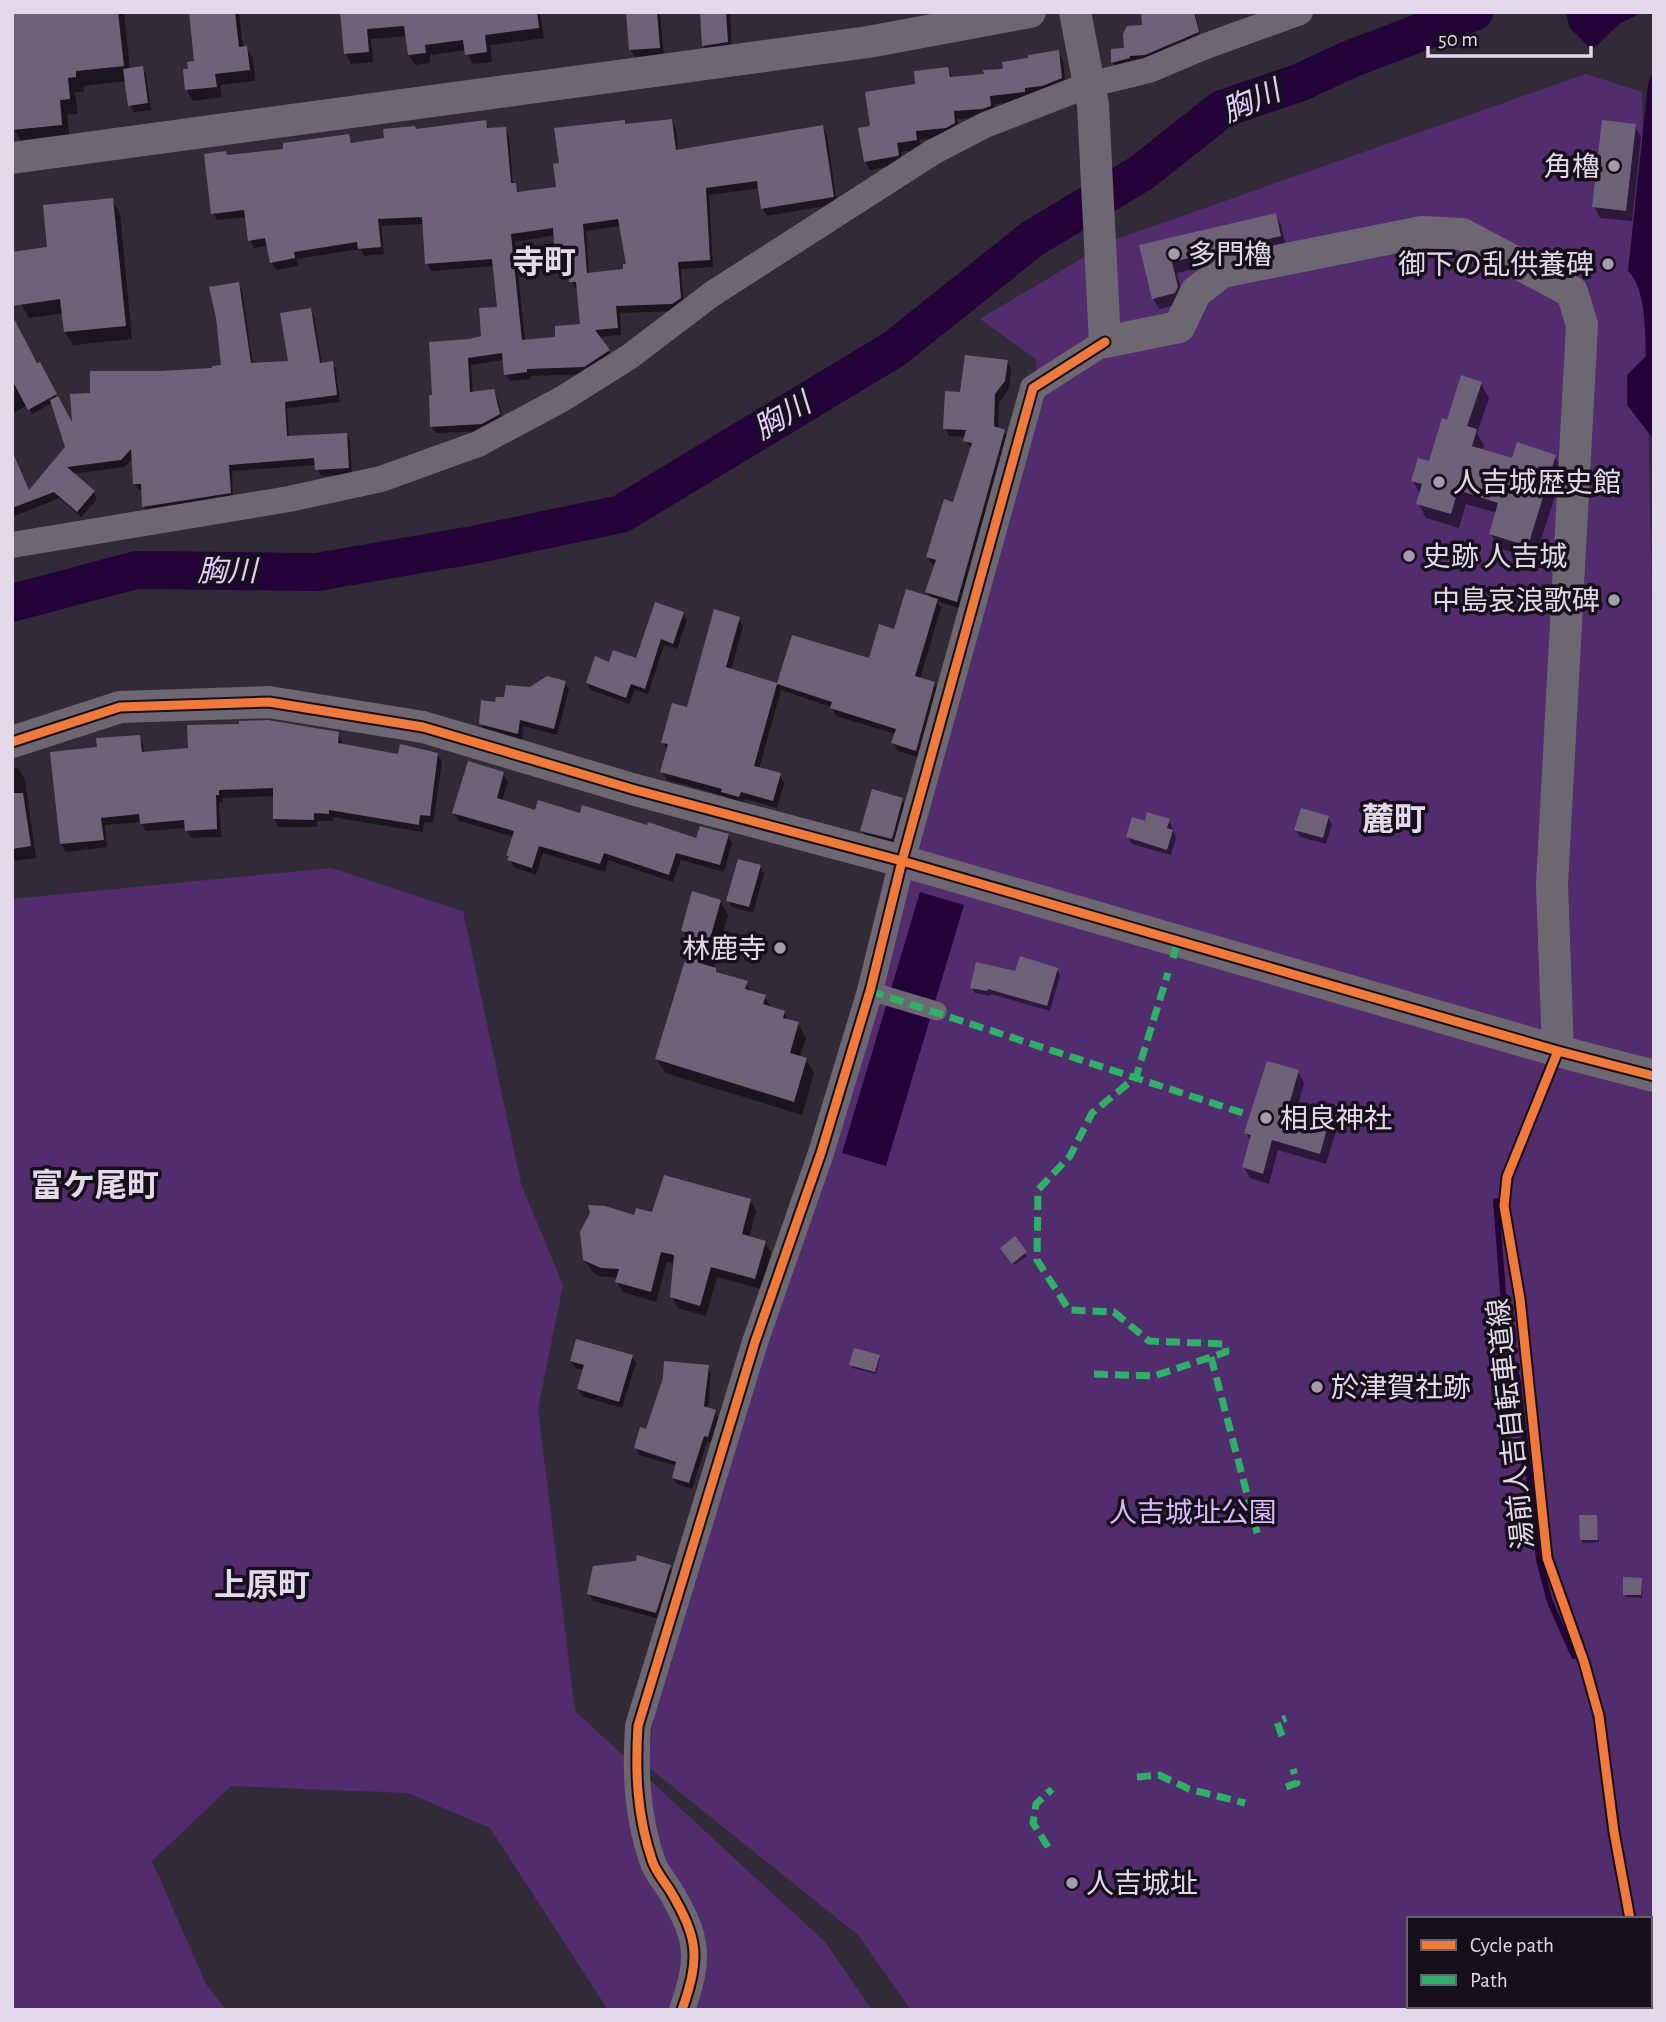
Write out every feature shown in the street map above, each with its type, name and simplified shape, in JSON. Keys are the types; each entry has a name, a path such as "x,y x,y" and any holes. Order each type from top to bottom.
{"street":[{"path":"12,158 868,43 1030,12"},
{"path":"1075,12 1090,95 1105,342"},
{"path":"12,545 302,496 381,479 478,444 562,399 629,357 712,294 933,152 985,125 1090,95 1300,12"},
{"path":"682,2010 696,1955 687,1921 652,1863 640,1814 635,1769 638,1726 752,1352 878,993 902,861 1033,387 1105,342 1179,327 1196,292 1222,272 1422,232 1462,234 1572,292 1582,325 1552,884 1558,1051"},
{"path":"12,742 120,708 269,702 423,727 632,789 902,861 1558,1051 1654,1076"},
{"path":"878,993 937,1011"}],"green space":[{"name":"人吉城址公園","path":"1586,74 1642,92 1654,712 1654,2010 911,2010 858,1935 647,1766 659,1681 1037,393 1036,359 980,319 1111,241"},
{"path":"331,868 463,911 521,1184 563,1285 538,1409 575,1711 825,1942 872,2010 608,2010 490,1828 408,1793 231,1786 152,1861 206,1984 226,2010 12,2010 12,899"}],"shaded area":[{"path":"1566,12 1643,12 1619,24 1592,50 1569,27"},
{"path":"1654,66 1654,440 1627,405 1627,375 1646,356 1641,299 1628,271 1648,84"},
{"path":"920,892 964,905 886,1166 842,1153"}],"building":[{"path":"12,12 118,12 124,66 76,71 76,77 68,78 70,99 60,100 62,125 12,130"},
{"path":"189,12 235,12 239,47 247,46 250,70 215,74 217,87 185,90 183,69 188,69 187,62 194,61"},
{"path":"340,12 537,12 539,28 485,35 487,52 465,55 463,40 425,45 426,53 408,55 404,26 367,29 369,52 344,54"},
{"path":"626,12 657,12 660,48 629,50"},
{"path":"700,12 726,12 728,42 702,46"},
{"path":"1141,12 1194,12 1199,32 1145,55 1130,56 1111,63 1111,49 1124,48 1123,34 1127,26 1142,25"},
{"path":"1059,50 1062,78 1042,86 1025,88 1025,92 990,96 991,106 982,109 954,111 955,123 946,128 916,131 917,140 897,143 899,155 864,162 858,128 870,126 865,92 915,84 914,71 948,67 950,77 984,74 983,70 1003,69 1002,62"},
{"path":"143,66 148,103 128,106 123,69"},
{"path":"672,119 676,150 823,125 834,197 761,209 757,181 706,188 710,260 678,262 681,298 672,304 616,306 618,328 595,330 610,350 584,367 527,369 527,372 504,375 502,353 468,358 470,392 494,389 500,414 482,424 430,427 429,395 432,395 429,342 481,336 479,308 497,307 492,259 425,264 422,217 378,219 381,247 358,249 357,242 294,252 295,258 270,263 265,238 248,241 244,210 211,214 204,154 226,151 227,155 283,149 283,143 349,134 351,143 384,138 383,129 415,126 416,129 486,120 487,128 506,127 511,183 516,183 517,192 556,187 553,164 559,163 554,128 625,120 625,124","holes":["618,219 626,264 623,264 623,269 587,273 583,224","553,228 556,270 568,269 569,282 576,282 580,324 555,326 555,337 522,340 511,234"]},
{"name":"角櫓","path":"1602,120 1636,124 1626,211 1592,207"},
{"path":"113,198 126,326 64,332 60,299 12,306 12,252 47,247 43,205"},
{"name":"多門櫓","path":"1276,213 1281,236 1172,262 1178,287 1175,293 1152,299 1139,245"},
{"path":"239,282 251,363 288,361 280,313 311,308 320,363 333,361 337,395 285,402 287,436 347,433 349,468 315,470 314,458 229,465 231,493 142,507 141,484 133,484 131,449 121,460 67,467 95,491 77,512 54,492 12,508 12,451 29,490 65,447 50,400 58,396 72,422 70,394 90,393 90,371 160,371 212,368 221,365 216,318 209,287"},
{"path":"12,315 57,394 28,410 12,380"},
{"path":"965,355 1008,360 1005,381 995,394 994,426 1005,430 957,602 925,592 936,560 926,557 944,499 953,502 972,443 963,441 966,430 943,429 945,391 960,392"},
{"name":"人吉城歴史館","path":"1461,375 1482,382 1467,426 1477,429 1472,446 1512,458 1517,442 1556,455 1528,546 1489,534 1498,503 1458,490 1451,514 1416,504 1422,484 1411,481 1418,458 1429,461 1442,418 1447,420"},
{"path":"906,589 938,599 915,676 935,682 916,751 891,743 896,729 830,708 832,702 777,684 754,766 781,773 773,801 741,792 739,797 721,792 722,789 660,772 668,744 661,743 672,703 687,707 714,609 740,617 726,667 777,683 792,635 869,658 879,624 894,629"},
{"path":"655,602 684,612 673,644 661,639 645,689 631,684 626,698 586,683 595,656 609,662 613,650 636,658"},
{"path":"547,676 566,681 554,729 520,720 518,734 479,724 481,700 495,702 496,697 504,697 506,685 530,687"},
{"path":"268,720 339,732 338,743 398,754 400,744 438,753 430,816 420,815 419,825 329,810 329,814 314,813 314,820 273,819 273,788 219,790 219,795 216,795 217,829 185,831 184,820 140,824 139,814 101,818 104,840 60,844 50,752 97,747 96,738 140,735 142,752 188,748 187,725 239,724 239,721"},
{"path":"468,761 504,772 497,798 535,810 538,800 580,813 582,805 696,838 700,826 729,834 720,865 676,853 669,875 604,853 600,864 539,846 532,868 507,860 514,831 452,813"},
{"path":"872,789 903,798 892,839 860,831"},
{"path":"12,793 23,793 31,846 12,849"},
{"path":"1301,808 1329,816 1323,838 1294,830"},
{"path":"1147,812 1170,819 1167,828 1173,830 1167,850 1126,837 1132,817 1145,821"},
{"path":"738,859 761,865 749,907 726,901"},
{"path":"692,891 721,900 703,964 716,968 716,972 748,981 745,989 766,995 763,1004 785,1011 783,1018 799,1022 790,1053 807,1058 794,1102 655,1059 693,934 681,931"},
{"path":"1020,956 1058,968 1047,1006 988,989 970,988 976,962 1015,971"},
{"path":"1267,1061 1299,1070 1288,1108 1329,1121 1320,1154 1272,1140 1263,1174 1242,1167 1251,1135 1244,1133"},
{"path":"664,1175 751,1199 742,1234 766,1241 755,1279 711,1267 700,1306 670,1297 674,1255 661,1252 651,1292 615,1282 619,1269 601,1268 583,1260 580,1232 590,1213 588,1205 605,1206 634,1215 636,1208 652,1212"},
{"path":"1015,1236 1027,1252 1012,1264 1000,1248"},
{"path":"576,1339 633,1355 619,1402 577,1389 584,1365 570,1361"},
{"path":"854,1348 880,1355 875,1372 849,1365"},
{"path":"664,1361 709,1365 704,1406 716,1410 708,1437 704,1436 689,1483 672,1478 676,1462 634,1448 640,1427 646,1429 663,1378"},
{"path":"1579,1515 1597,1515 1598,1540 1580,1540"},
{"path":"637,1555 671,1565 656,1613 587,1594 593,1566 636,1561"},
{"path":"1623,1577 1642,1578 1641,1595 1623,1595"}],"waterway":[{"name":"胸川","path":"12,603 136,570 317,572 473,545 621,514 894,349 1032,239 1141,173 1222,109 1301,82 1348,60 1474,12"},
{"path":"1496,1201 1507,1345 1517,1377 1539,1560 1550,1602 1574,1656"}],"marked path":[{"path":"1173,958 1178,940"},
{"path":"1094,1374 1154,1376 1226,1352 1225,1344 1149,1341 1114,1312 1069,1310 1037,1260 1038,1190 1070,1156 1092,1113 1136,1077 1168,973"},
{"path":"870,991 1243,1113"},
{"path":"1211,1357 1258,1536"},
{"path":"1282,1736 1277,1722 1286,1718"},
{"path":"1286,1787 1297,1783 1293,1769"},
{"path":"1137,1777 1159,1775 1189,1789 1245,1803"},
{"path":"1048,1847 1033,1823 1036,1804 1052,1789"}],"cycle path":[{"path":"682,2010 694,1962 692,1937 671,1892 655,1868 647,1843 638,1794 638,1726 755,1342 821,1153 870,991 902,861 1033,388 1105,342"},
{"path":"12,742 120,707 269,702 423,727 632,789 902,861 1558,1051 1654,1076"},
{"name":"湯前人吉自転車道線","path":"1558,1051 1507,1177 1504,1206 1520,1299 1547,1558 1584,1662 1599,1716 1614,1832 1630,1917"}],"place":[{"name":"角櫓","path":"1614,166"},
{"name":"多門櫓","path":"1174,254"},
{"name":"御下の乱供養碑","path":"1608,264"},
{"name":"人吉城歴史館","path":"1439,482"},
{"name":"史跡 人吉城","path":"1409,556"},
{"name":"中島哀浪歌碑","path":"1614,600"},
{"name":"林鹿寺","path":"780,948"},
{"name":"相良神社","path":"1266,1118"},
{"name":"於津賀社跡","path":"1317,1387"},
{"name":"人吉城址","path":"1072,1883"}],"district":[{"name":"寺町","path":"544,262"},
{"name":"麓町","path":"1394,819"},
{"name":"富ケ尾町","path":"95,1185"},
{"name":"上原町","path":"262,1585"}]}
